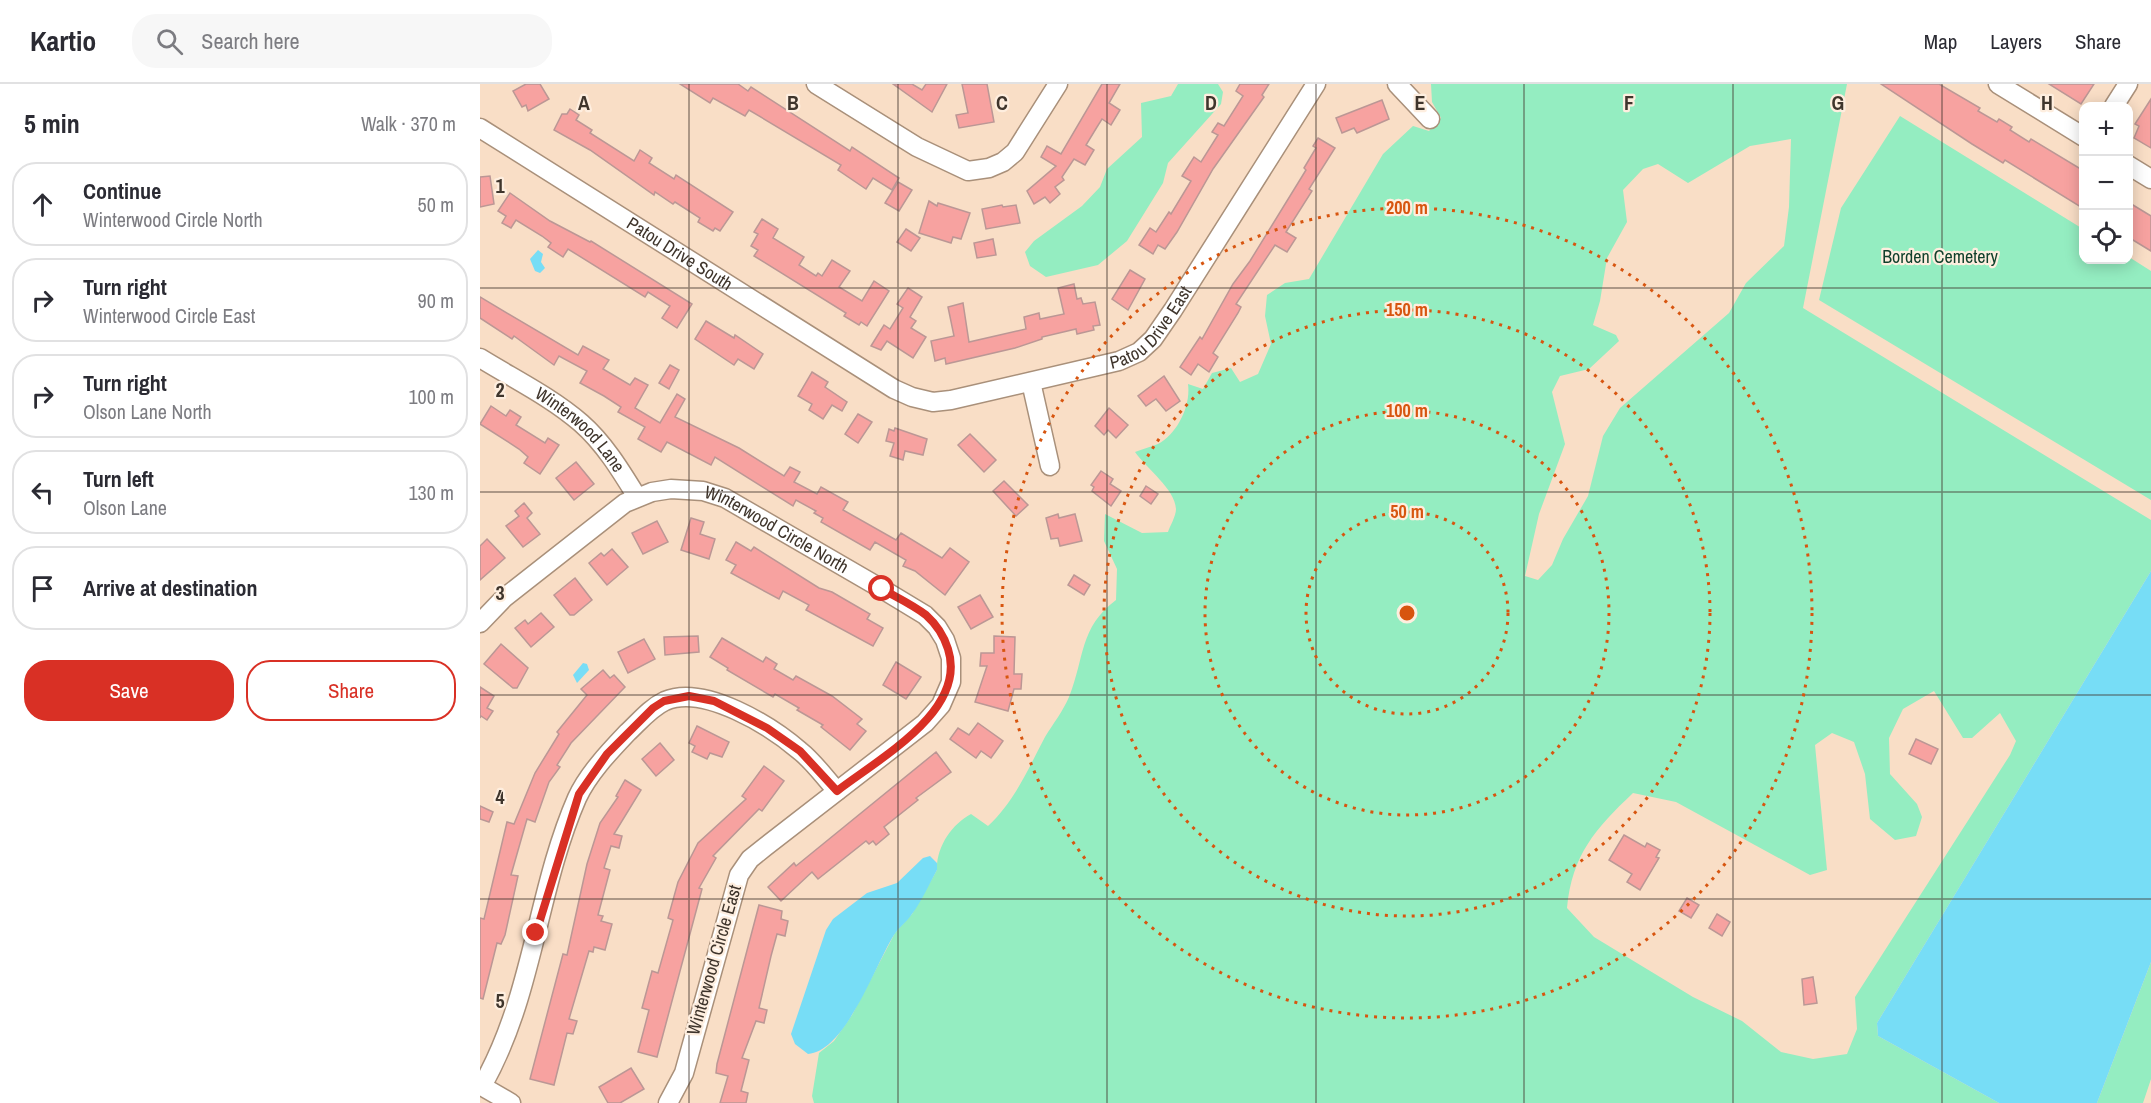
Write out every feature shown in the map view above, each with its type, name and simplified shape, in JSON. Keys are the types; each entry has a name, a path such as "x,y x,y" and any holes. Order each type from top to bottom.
{"street":[{"path":"816,84 917,147 960,169 989,168 1003,162 1015,152 1059,84"},
{"name":"Patou Drive East","path":"879,379 912,397 933,402 1031,382 1119,360 1139,352 1153,339 1316,84"},
{"path":"1397,84 1430,119"},
{"path":"1998,84 2079,134"},
{"path":"2117,102 2128,84"},
{"name":"Patou Drive South","path":"480,128 879,379"},
{"path":"2133,168 2151,179"},
{"name":"Winterwood Lane","path":"480,358 561,407 583,424 598,440 637,497"},
{"path":"1031,382 1050,466"},
{"name":"Winterwood Circle North","path":"637,497 678,489 703,491 725,498 925,615 945,640 951,658"},
{"path":"480,623 504,598 536,571 625,503 637,497"},
{"name":"Winterwood Circle East","path":"668,1103 684,1073 738,875 757,853 925,723 940,705 951,682 951,658"},
{"path":"511,1103 481,1085 496,1062 516,1014 536,933 579,794 614,746 653,708 676,698 697,697 714,701 767,728 800,751 837,791"}],"green space":[{"path":"1178,84 1218,84 1223,92 1221,104 1168,163 1163,183 1127,241 1098,265 1046,277 1030,266 1025,252 1034,241 1082,206 1100,187 1107,169 1142,137 1141,103 1171,96"},
{"path":"1431,84 1847,84 1803,308 2151,520 2151,571 1877,1023 1878,1036 1999,1103 814,1103 812,1096 819,1053 834,1041 852,1015 895,933 912,914 937,870 939,853 947,837 964,818 971,814 988,826 998,816 1020,784 1067,702 1089,632 1095,621 1116,600 1117,569 1104,541 1105,514 1142,533 1168,532 1176,512 1171,494 1135,452 1158,444 1171,434 1185,410 1188,384 1203,389 1212,373 1231,368 1240,382 1258,374 1271,344 1265,316 1267,295 1285,283 1309,279 1383,154 1413,126 1429,131 1441,118 1432,102","holes":["1791,139 1789,207 1784,246 1746,283 1729,313 1620,408 1603,436 1588,496 1563,539 1552,565 1538,580 1525,576 1539,514 1565,444 1552,392 1560,376 1589,369 1619,341 1616,335 1593,325 1600,301 1607,258 1627,222 1623,190 1643,169 1658,164 1688,183 1750,146","1934,691 1963,738 1972,738 2000,713 2016,741 2010,755 1855,997 1857,1029 1847,1054 1813,1059 1781,1052 1742,1021 1693,997 1594,937 1567,908 1574,873 1588,844 1607,819 1633,793 1676,802 1810,875 1827,870 1815,745 1832,733 1854,742 1865,774 1870,819 1895,840 1916,836 1922,817 1917,804 1890,774 1889,738 1903,709"]},
{"name":"Borden Cemetery","path":"1900,116 2079,227 2079,264 2133,264 2133,260 2151,271 2151,500 1819,300 1841,208"},
{"path":"2151,962 2151,1079 2143,1103 2097,1103"}],"water":[{"path":"538,250 543,254 541,262 545,268 540,273 535,271 530,259"},
{"path":"2151,571 2151,962 2097,1103 1999,1103 1878,1036 1877,1023"},
{"path":"583,663 587,664 589,670 577,683 573,675"},
{"path":"930,856 937,863 937,870 916,909 894,935 847,1023 822,1049 808,1054 795,1044 791,1034 826,930 833,919 867,893 897,883 923,858"}],"building":[{"path":"526,84 540,84 549,99 528,111 526,105 522,107 513,91"},
{"path":"680,84 738,84 748,91 751,87 850,151 852,147 899,178 892,190 873,178 866,189 838,170 841,165 749,110 745,116 713,98 710,103"},
{"path":"893,84 912,84 922,90 926,84 947,84 932,112"},
{"path":"962,84 987,84 994,122 959,128 956,115 968,113"},
{"path":"1102,84 1120,84 1109,103 1120,110 1111,125 1102,119 1086,145 1094,150 1085,165 1074,159 1062,177 1064,180 1055,187 1060,194 1050,203 1045,197 1034,204 1027,191 1056,166 1041,157 1047,146 1061,154"},
{"path":"1240,84 1269,84 1262,95 1264,97 1213,169 1177,232 1165,249 1158,245 1153,254 1139,245 1150,228 1156,232 1169,212 1171,214 1191,181 1182,176 1194,157 1201,162 1218,135 1212,132 1218,123 1224,126 1243,96 1236,91"},
{"path":"1881,84 1939,84 1980,108 1978,111 1997,122 1999,119 2012,127 2010,130 2029,142 2031,139 2079,168 2079,206 2005,160 2003,163"},
{"path":"2049,84 2094,84 2082,102 2079,103"},
{"path":"2151,99 2151,148 2134,138 2139,126 2135,124"},
{"path":"1382,100 1389,119 1357,133 1354,128 1342,133 1336,118"},
{"path":"570,109 579,115 576,120 592,130 590,133 634,161 640,150 652,158 649,163 674,179 676,175 733,212 720,231 715,228 713,231 698,222 700,218 675,202 673,204 655,192 654,195 590,150 554,130 562,114 567,114"},
{"path":"1318,138 1335,148 1286,232 1296,238 1287,252 1275,245 1236,304 1241,307 1213,353 1218,357 1209,372 1198,364 1191,375 1180,367 1200,337 1202,339 1233,284 1250,261 1306,170 1304,168 1316,148 1313,146"},
{"path":"490,176 494,204 480,207 480,177"},
{"path":"898,182 912,190 899,211 885,203"},
{"path":"510,193 550,221 591,241 692,304 677,328 662,318 670,306 648,292 645,297 568,249 563,257 548,247 551,243 516,220 511,228 502,223 506,216 498,211"},
{"path":"929,201 937,206 938,203 970,213 961,239 953,237 951,243 919,233"},
{"path":"1002,205 1003,207 1016,205 1020,223 986,229 982,209"},
{"path":"2133,205 2151,216 2151,251 2133,240"},
{"path":"762,219 778,229 773,238 804,257 799,265 816,276 818,273 822,276 832,260 850,271 839,287 862,301 874,281 889,291 867,326 861,322 859,325 844,316 846,313 754,256 758,250 751,246 758,234 754,232"},
{"path":"906,229 920,238 911,251 897,242"},
{"path":"993,239 996,255 977,258 974,243"},
{"path":"1130,270 1145,279 1128,310 1112,299"},
{"path":"1074,284 1077,299 1081,298 1083,304 1095,302 1100,325 1093,326 1094,330 1077,334 1076,329 1042,337 1042,339 1015,348 946,364 945,358 935,361 931,341 954,336 948,307 963,303 969,342 1026,329 1024,317 1039,313 1040,319 1064,314 1058,288"},
{"path":"908,288 922,297 910,317 916,321 911,328 926,337 913,358 887,341 881,350 871,346 884,325 890,329 903,308 897,304"},
{"path":"480,297 578,355 583,346 609,360 603,369 630,385 635,378 648,385 635,408 660,423 677,394 685,399 675,417 739,448 784,476 790,467 800,472 794,482 817,494 821,487 848,502 843,510 896,540 901,533 942,558 950,548 969,562 945,595 915,571 903,566 906,560 875,542 870,550 821,522 823,518 814,513 816,511 796,500 793,506 715,457 711,465 667,442 661,452 638,439 645,427 618,412 621,407 580,383 587,371 559,356 554,365 514,336 512,339 480,318"},
{"path":"706,321 734,338 735,335 763,354 754,369 738,359 734,365 695,339"},
{"path":"670,365 679,370 669,389 659,383"},
{"path":"812,372 828,382 825,387 847,402 842,411 832,405 823,419 809,410 812,404 798,396"},
{"path":"1164,376 1180,401 1166,411 1156,399 1146,406 1138,396"},
{"path":"491,406 506,416 510,410 521,417 516,425 545,443 548,438 559,445 540,474 524,463 528,457 519,449 480,424"},
{"path":"1109,408 1128,425 1116,438 1108,430 1104,435 1095,426"},
{"path":"858,414 872,422 858,443 845,434"},
{"path":"895,428 927,439 923,455 905,451 903,460 890,456 894,443 886,441 889,429 894,431"},
{"path":"970,434 996,460 984,472 958,445"},
{"path":"576,462 594,484 574,500 556,478"},
{"path":"1101,471 1113,479 1110,484 1121,491 1111,506 1092,491 1094,487 1091,485"},
{"path":"1004,481 1028,505 1016,516 993,491"},
{"path":"1146,486 1158,494 1151,504 1140,496"},
{"path":"524,503 532,513 527,518 540,534 523,547 506,526 519,516 515,511"},
{"path":"1058,514 1059,518 1075,514 1082,541 1060,546 1058,538 1051,539 1046,518"},
{"path":"691,518 704,522 700,534 715,539 709,559 681,550"},
{"path":"657,521 668,542 643,554 632,533"},
{"path":"487,539 505,558 480,580 480,546"},
{"path":"736,542 751,551 754,547 819,588 832,592 870,614 867,619 883,628 873,646 806,610 809,605 783,591 779,599 731,573 736,565 726,560"},
{"path":"612,549 628,567 607,585 589,563 601,553 604,556"},
{"path":"1074,575 1090,585 1084,595 1068,585"},
{"path":"575,578 592,600 574,615 570,615 554,595"},
{"path":"980,595 993,617 971,629 958,607"},
{"path":"541,613 554,627 531,647 515,628 525,620 528,624"},
{"path":"698,636 699,652 665,655 664,637"},
{"path":"994,636 1015,637 1014,674 1022,674 1021,689 1014,689 1008,711 975,702 987,666 980,666 981,653 994,653"},
{"path":"722,638 763,662 766,657 777,664 774,669 793,680 796,676 832,696 862,719 857,724 866,731 850,750 821,727 823,725 797,710 799,708 775,694 773,697 727,670 728,668 710,657"},
{"path":"644,639 655,659 628,673 618,652"},
{"path":"501,644 528,668 517,688 513,688 484,664"},
{"path":"896,662 921,677 906,699 883,685"},
{"path":"603,670 610,678 614,675 625,687 571,743 557,765 560,767 549,782 535,822 527,819 511,875 518,876 505,935 501,944 497,943 483,999 480,998 480,918 484,919 507,822 514,824 535,773 559,734 557,732 587,695 581,689"},
{"path":"480,687 494,696 487,708 493,711 487,720 481,716 480,718"},
{"path":"978,723 1003,741 991,758 981,751 976,758 950,739 958,728 969,735"},
{"path":"697,726 729,742 722,757 710,753 707,759 692,752 695,746 689,743"},
{"path":"1916,739 1938,749 1931,764 1909,754"},
{"path":"660,743 674,760 656,776 642,759"},
{"path":"936,752 951,772 916,798 918,800 884,827 889,834 876,845 873,841 869,844 866,841 818,879 812,872 781,901 768,887 794,863 796,866"},
{"path":"764,766 784,781 762,811 759,809 713,856 716,858 699,888 702,889 657,1057 638,1052 649,1010 642,1008 652,971 658,973 673,920 668,918 678,882 698,843 746,799 742,796"},
{"path":"625,780 641,790 614,834 622,836 619,848 611,846 604,868 610,870 598,915 603,916 601,921 612,924 605,950 594,947 593,952 589,951 569,1019 577,1021 573,1034 567,1033 554,1085 530,1079 563,954 567,955 587,864 600,823 618,797 616,796"},
{"path":"480,806 493,812 489,822 480,819"},
{"path":"1624,835 1645,847 1647,843 1660,850 1656,857 1659,858 1640,890 1627,882 1632,874 1609,860"},
{"path":"1687,898 1699,905 1691,918 1679,911"},
{"path":"759,905 782,911 781,919 788,921 785,936 777,934 771,956 759,1008 767,1010 764,1023 756,1021 742,1058 749,1060 741,1091 748,1093 746,1103 720,1103 728,1076 716,1073 717,1064"},
{"path":"1717,914 1730,922 1722,936 1709,928"},
{"path":"1813,977 1817,1003 1804,1005 1802,979"},
{"path":"631,1068 644,1089 620,1103 608,1103 599,1087"}],"route":[{"path":"536,933 571,813 579,794 607,754 653,708 664,701 689,696 714,701 767,728 800,751 837,791 925,723 940,705 951,682 951,658 945,640 937,627 925,615 882,589"}]}
